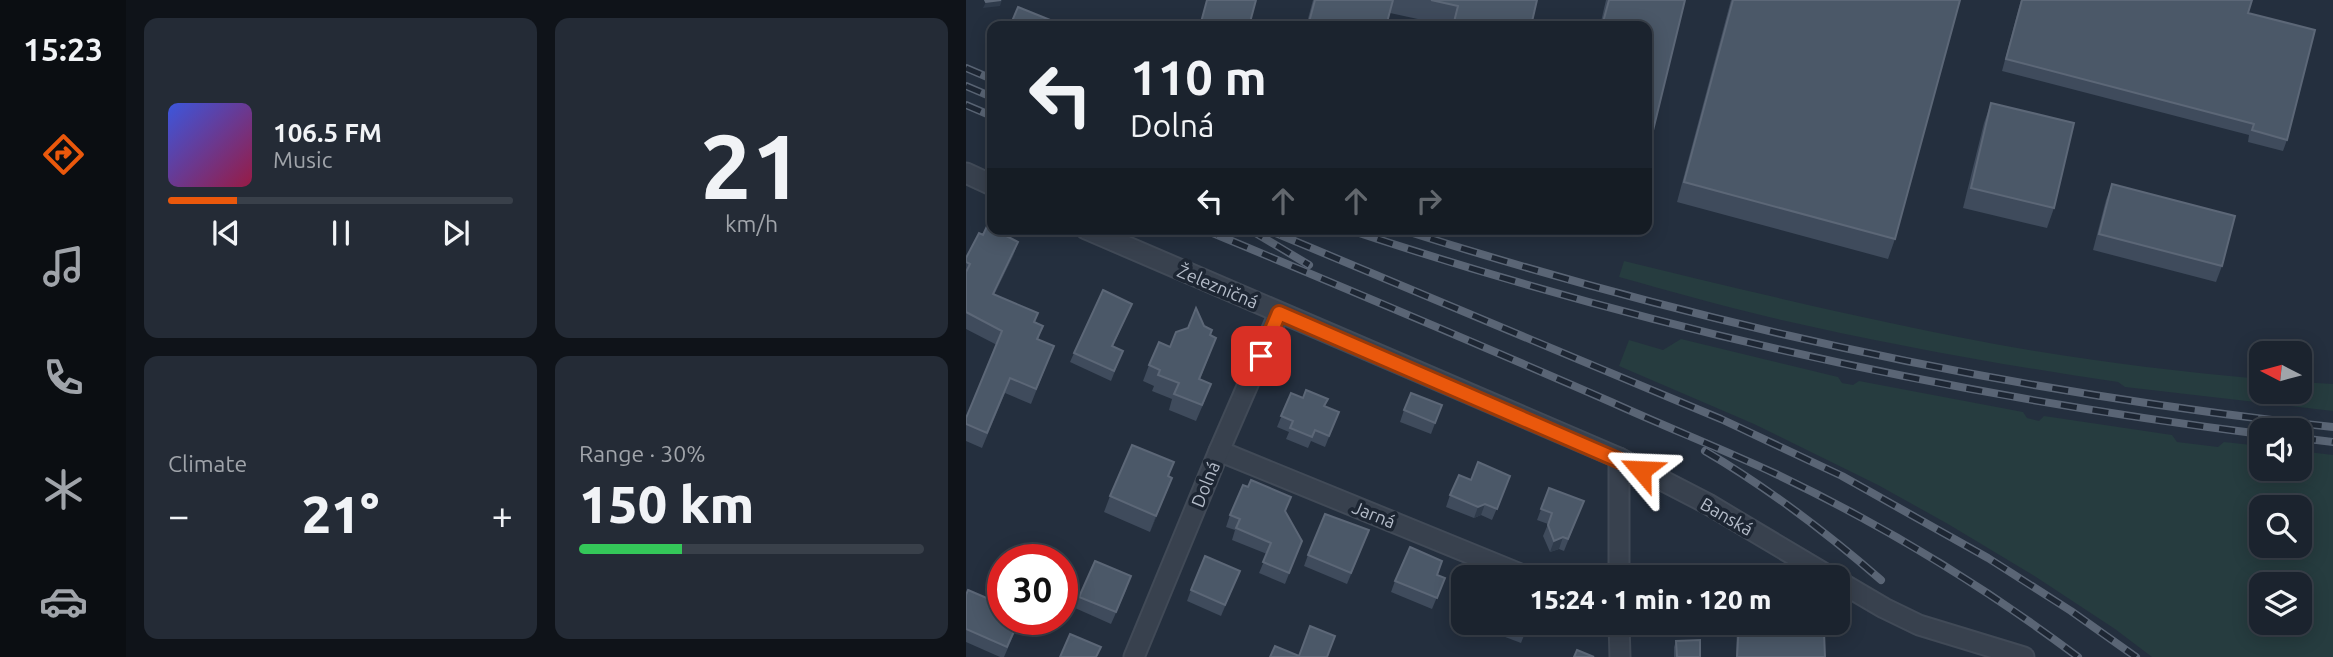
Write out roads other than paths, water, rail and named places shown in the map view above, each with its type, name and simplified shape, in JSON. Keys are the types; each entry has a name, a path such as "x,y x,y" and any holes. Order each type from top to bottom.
{"street":[{"path":"966,173 987,183"},
{"name":"Železničná","path":"1100,235 1619,458"},
{"name":"Dolná","path":"1134,657 1279,313"},
{"name":"Jarná","path":"1219,451 1498,565"},
{"path":"1619,458 1619,565"},
{"name":"Banská","path":"1619,458 1708,504 1810,565"},
{"path":"1850,588 1919,625 2024,657"},
{"path":"1619,635 1620,657"}],"railway":[{"path":"966,68 987,77"},
{"path":"966,86 987,95"},
{"path":"966,105 987,114"},
{"path":"1217,235 1510,358 1815,493 1932,558 2078,657"},
{"path":"1259,235 1309,265"},
{"path":"1280,235 1721,419 1842,476 1988,558 2136,657"},
{"path":"1366,235 1572,297 1799,354 2029,399 2249,432"},
{"path":"1420,235 1629,296 1862,352 2096,395 2333,427"},
{"path":"2312,439 2333,442"},
{"path":"1705,451 1796,511 1881,580"}]}
